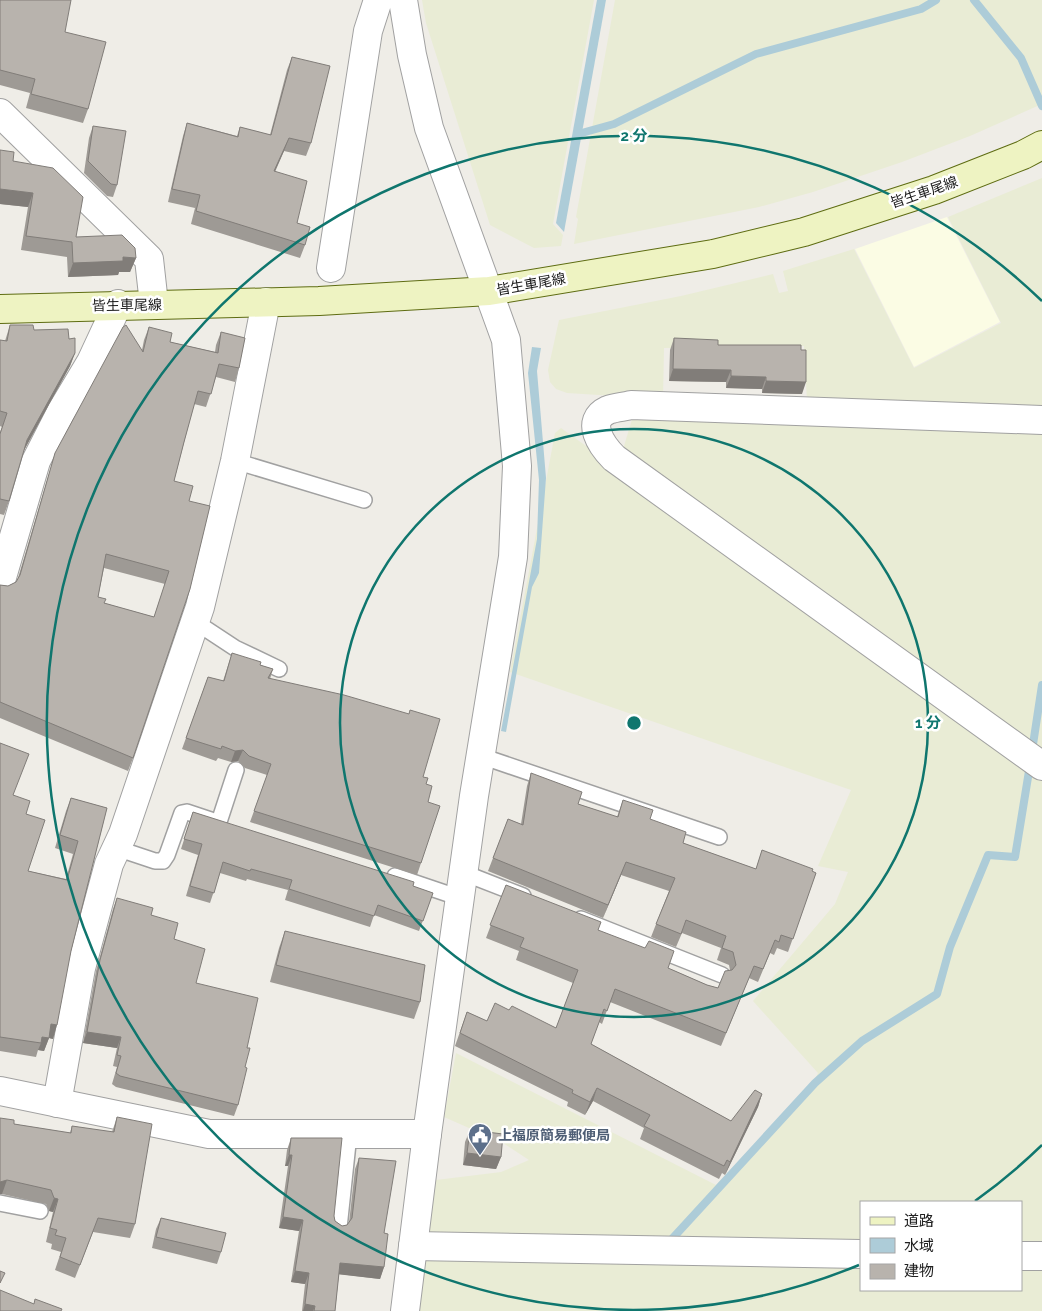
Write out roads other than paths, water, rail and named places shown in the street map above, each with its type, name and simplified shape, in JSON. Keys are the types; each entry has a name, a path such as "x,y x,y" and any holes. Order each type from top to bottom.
{"main road":[{"name":"皆生車尾線","path":"0,309 118,304 266,302 489,291 713,254 804,232 934,190 1024,155 1042,145"}],"street":[{"path":"331,268 368,31 378,0"},
{"path":"403,0 412,55 429,128 506,340 517,466 513,557 462,885 427,1134 405,1311"},
{"path":"0,113 149,259 154,304"},
{"path":"57,1104 81,968 109,864 123,834 194,621 235,461 266,302"},
{"path":"0,584 36,461 61,412 91,362 118,304"},
{"path":"1042,420 631,405 607,410 598,419 596,427 602,446 614,458 1042,766"},
{"path":"0,1091 210,1134 427,1134"},
{"path":"413,1246 860,1254"},
{"path":"1022,1256 1042,1256"}],"lane":[{"path":"235,461 364,500"},
{"path":"194,621 235,648 279,670"},
{"path":"481,756 719,837"},
{"path":"219,822 236,770"},
{"path":"116,848 155,861 163,861 167,855 182,813 187,812 237,828"},
{"path":"376,870 462,885 538,902"},
{"path":"565,913 722,975"},
{"path":"338,1228 349,1134"},
{"path":"0,1203 40,1211"}],"water":[{"path":"597,0 606,0 564,232 556,223"},
{"path":"532,347 541,348 537,371 546,478 539,573 532,587 506,732 501,731 537,539 539,480 528,373"}],"waterway":[{"path":"578,134 614,124 756,54 921,9 936,0"},
{"path":"974,0 1021,58 1042,106"},
{"path":"1032,751 1042,685"},
{"path":"671,1240 815,1083 862,1041 937,994 950,947 988,855 1015,857 1030,765"}],"place":[{"name":"上福原簡易郵便局","path":"480,1156"}]}
